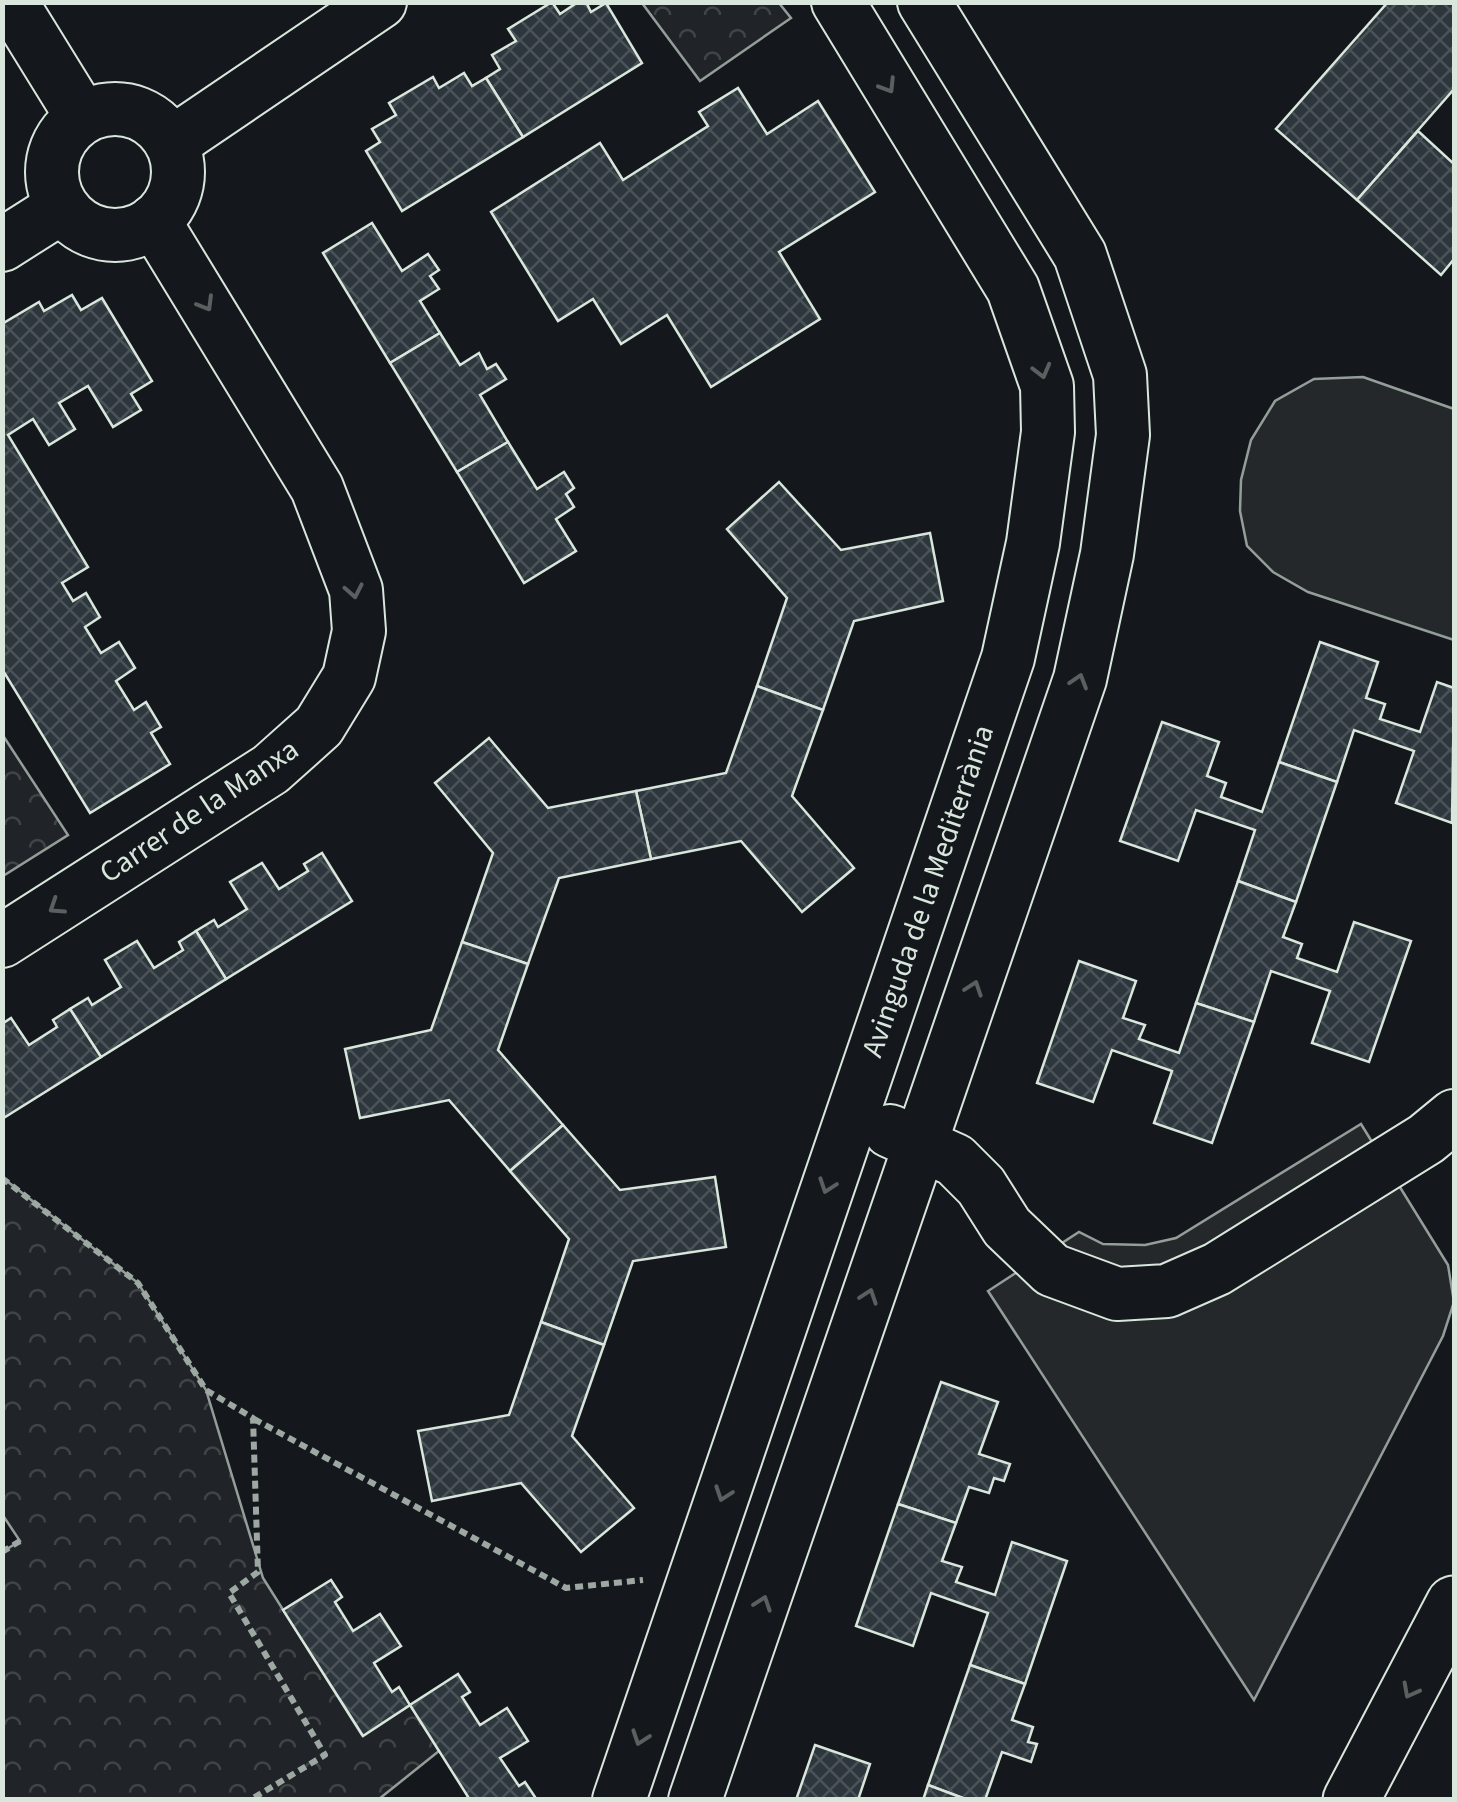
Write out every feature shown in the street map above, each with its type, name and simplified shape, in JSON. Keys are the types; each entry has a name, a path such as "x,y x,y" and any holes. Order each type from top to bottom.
{"highway":[{"path":"1351,1800 1454,1604"}],"street":[{"path":"11,2 82,117"},
{"path":"172,143 380,2"},
{"name":"Avinguda de la Mediterrània","path":"620,1800 1008,658 1030,559 1048,432 1046,386 1013,290 838,2"},
{"path":"696,1800 1080,679 1106,554 1123,435 1120,375 1080,255 924,2"},
{"path":"102,110 132,111 159,126 172,143 178,164 177,185 169,205 154,222 116,235 77,222 62,208 52,168 56,148 82,117 102,110"},
{"path":"2,245 62,208"},
{"name":"Carrer de la Manxa","path":"2,941 271,769 320,726 349,677 356,647 356,590 318,488 154,222"},
{"path":"851,1116 921,1142 955,1160 981,1186 1007,1227 1052,1270 1117,1294 1166,1292 1218,1270 1426,1139 1454,1116"}],"path":[{"path":"2,1178 138,1282 206,1390 566,1588 644,1580"},
{"path":"250,1800 325,1756 229,1593 258,1572 253,1418"},
{"path":"2,1552 20,1541"}],"green space":[{"path":"642,3 779,3 791,18 700,81"},
{"path":"2,734 68,835 3,876 2,876"},
{"path":"3,1178 138,1283 206,1390 263,1578 362,1735 410,1705 439,1751 379,1799 3,1799 2,1552 20,1541 2,1514"}],"shaded area":[{"path":"1363,377 1454,409 1454,640 1308,592 1273,572 1247,546 1240,511 1241,480 1251,440 1275,401 1314,379"},
{"path":"1361,1124 1448,1265 1454,1302 1443,1336 1254,1700 988,1291 1079,1232 1103,1244 1145,1245 1176,1238"}],"building":[{"path":"552,2 560,14 578,2 586,2 591,12 606,3 642,63 523,137 486,78 500,69 492,55 516,41 508,29"},
{"path":"1388,2 1454,2 1454,89 1357,200 1276,129"},
{"path":"464,73 472,86 486,78 523,137 402,211 366,151 380,142 372,129 396,115 389,103 433,77 439,88"},
{"path":"738,88 767,134 818,101 875,192 779,252 820,319 711,387 667,315 621,344 593,299 558,321 491,212 600,143 623,180 708,126 699,112"},
{"path":"1418,131 1454,164 1454,259 1441,275 1357,200"},
{"path":"372,223 402,271 428,254 439,270 430,276 439,289 420,301 440,333 390,363 323,253"},
{"path":"72,295 81,310 102,298 152,381 131,394 141,410 113,427 88,386 59,403 75,429 49,445 33,419 8,435 88,567 62,583 73,601 86,593 100,617 85,627 101,653 119,642 135,668 116,681 134,710 146,702 161,727 151,733 170,764 90,813 2,669 2,324 39,302 44,311"},
{"path":"440,333 460,365 479,353 487,369 496,364 506,379 480,395 508,442 457,472 390,363"},
{"path":"508,442 537,489 564,472 574,488 566,494 574,507 556,519 576,551 524,583 457,472"},
{"path":"779,482 841,550 930,533 943,601 854,621 823,710 757,686 787,598 727,529"},
{"path":"1320,642 1378,662 1366,698 1385,704 1380,719 1420,732 1437,682 1454,688 1452,823 1396,803 1414,751 1354,730 1337,782 1279,762"},
{"path":"757,686 823,710 792,796 854,868 802,912 741,841 651,859 636,791 726,773"},
{"path":"1162,722 1219,742 1207,776 1226,783 1221,797 1262,812 1279,762 1337,782 1296,902 1238,881 1255,830 1196,810 1178,861 1120,841"},
{"path":"489,738 548,808 636,791 651,859 559,878 528,964 462,942 493,853 435,783"},
{"path":"322,853 352,901 226,979 196,931 214,920 218,927 247,909 230,882 262,863 279,889 308,871 304,864"},
{"path":"1238,881 1296,902 1283,937 1302,944 1297,958 1337,972 1354,922 1411,941 1369,1062 1312,1043 1330,991 1271,971 1254,1022 1196,1003"},
{"path":"196,931 226,979 101,1057 70,1009 88,998 92,1005 121,987 105,960 137,941 154,968 183,950 179,942"},
{"path":"462,942 528,964 498,1050 563,1125 510,1171 449,1100 360,1118 345,1049 431,1030"},
{"path":"1079,961 1136,981 1123,1018 1145,1025 1139,1039 1179,1053 1196,1003 1254,1022 1212,1143 1154,1123 1172,1071 1112,1050 1093,1102 1037,1083"},
{"path":"70,1009 101,1057 2,1119 2,1024 11,1018 29,1045 57,1027 53,1020"},
{"path":"563,1125 620,1190 715,1177 726,1247 633,1261 604,1345 541,1322 569,1239 510,1171"},
{"path":"541,1322 604,1345 572,1436 634,1508 581,1552 521,1483 432,1501 418,1431 509,1415"},
{"path":"941,1382 998,1402 979,1454 1010,1464 1004,1481 994,1478 989,1493 969,1487 956,1523 898,1504"},
{"path":"898,1504 956,1523 942,1561 962,1567 956,1582 995,1595 1012,1542 1067,1561 1025,1684 970,1665 988,1613 931,1593 913,1646 856,1626"},
{"path":"331,1580 342,1597 335,1602 353,1631 380,1614 401,1646 374,1663 392,1692 399,1687 410,1705 363,1736 283,1610"},
{"path":"970,1665 1025,1684 1012,1720 1033,1727 1028,1742 1037,1744 1031,1762 1002,1752 985,1800 968,1800 928,1785"},
{"path":"458,1674 470,1692 462,1697 480,1725 507,1708 528,1741 500,1758 519,1786 525,1782 537,1800 470,1800 410,1705"},
{"path":"815,1745 870,1764 858,1800 796,1800"},
{"path":"928,1785 968,1800 923,1800"}]}
